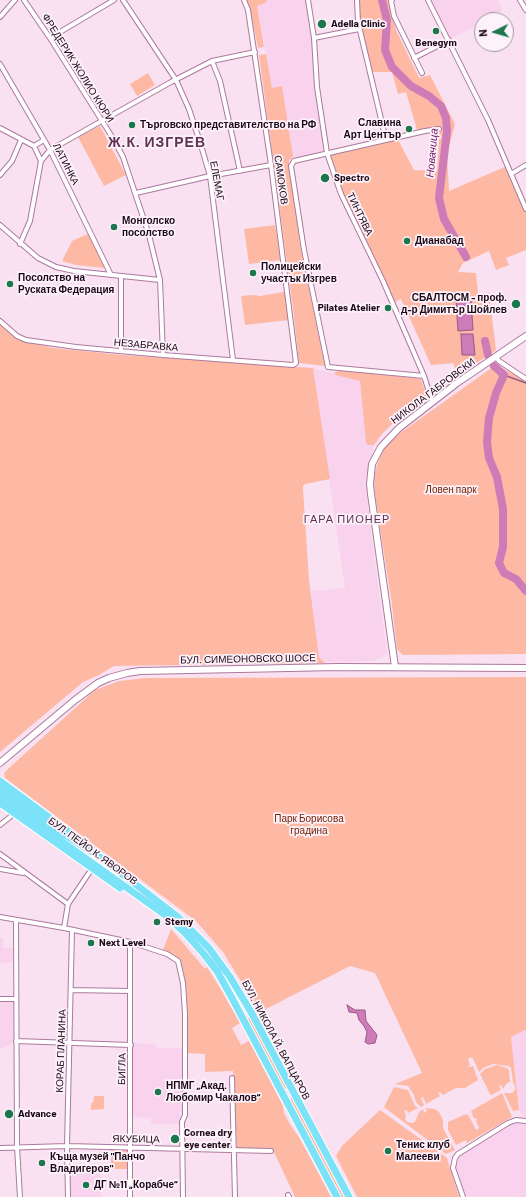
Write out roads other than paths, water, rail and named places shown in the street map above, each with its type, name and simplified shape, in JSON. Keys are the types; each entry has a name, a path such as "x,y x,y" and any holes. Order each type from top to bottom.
{"main road":[{"name":"НИКОЛА ГАБРОВСКИ","path":"395,667 370,494 370,474 376,455 388,438 432,401 526,336"},
{"name":"БУЛ. СИМЕОНОВСКО ШОСЕ","path":"0,763 75,700 98,683 134,672 395,667 526,668"},
{"path":"0,781 100,857"},
{"name":"БУЛ. ПЕЙО К. ЯВОРОВ","path":"0,788 2,797 100,857 165,911 174,923"},
{"path":"2,797 111,882 144,904 165,911"},
{"name":"БУЛ. НИКОЛА Й. ВАПЦАРОВ","path":"165,911 198,936 213,953 230,977 264,1036 349,1197"},
{"name":"БУЛ. НИКОЛА Й. ВАПЦАРОВ","path":"174,923 203,953 221,978 338,1197"}],"street":[{"path":"0,17 15,0"},
{"name":"ФРЕДЕРИК ЖОЛИО КЮРИ","path":"24,0 50,38 123,157 150,235 160,280 163,355"},
{"path":"50,38 114,0"},
{"name":"ЕЛЕМАГ","path":"123,0 176,80 189,109 210,176 233,360"},
{"name":"САМОКОВ","path":"244,0 248,10 255,52 296,363"},
{"name":"ТИНТЯВА","path":"308,0 314,38 317,87 327,153 341,194 383,281 424,376 432,401"},
{"path":"357,0 357,18 359,28 386,140"},
{"path":"428,0 488,120 526,209"},
{"path":"520,0 526,10"},
{"path":"392,1 394,16 422,73"},
{"path":"314,38 359,28"},
{"path":"414,58 449,40"},
{"path":"20,244 30,221 41,161 50,150 212,61 255,52"},
{"path":"212,61 220,81 240,171"},
{"name":"ЛАТИНКА","path":"0,64 50,150 111,275"},
{"path":"0,128 34,146 41,161"},
{"path":"327,153 438,130"},
{"path":"0,175 12,161 21,140"},
{"path":"34,146 44,140"},
{"name":"САМОКОВ","path":"327,153 294,161 292,166 304,250 328,367 424,376"},
{"path":"136,193 210,176 271,165"},
{"path":"511,174 526,165"},
{"path":"0,225 20,244 38,258 56,267 74,271 160,280"},
{"path":"121,276 121,351"},
{"name":"НЕЗАБРАВКА","path":"0,321 18,336 26,340 76,347 163,355 293,365 296,363"},
{"path":"496,357 499,361 526,379"},
{"path":"0,825 10,817"},
{"path":"0,854 68,904"},
{"path":"0,869 25,873"},
{"path":"64,928 68,904 88,873"},
{"path":"0,918 64,928 130,942 167,954 178,961 183,983 185,1014 184,1115 182,1122 183,1197"},
{"path":"16,920 17,1147 20,1197"},
{"name":"КОРАБ ПЛАНИНА","path":"68,1197 67,1146 72,930"},
{"name":"БИГЛА","path":"130,942 130,1197"},
{"path":"71,990 130,992"},
{"path":"0,999 16,999"},
{"path":"16,1041 130,1045"},
{"path":"232,1078 235,1197"},
{"path":"462,1197 453,1168 454,1161 458,1154 508,1123 516,1120 526,1121"},
{"name":"ЯКУБИЦА","path":"0,1148 67,1146 271,1151"}],"waterway":[{"name":"Новачица","path":"382,0 387,20 385,50 392,67 411,86 429,96 441,106 446,118 447,131 439,198 444,219 466,257"},
{"name":"Новачица","path":"485,341 488,355"},
{"path":"494,366 504,375 496,393 489,418 487,442 489,458 497,477 503,509 503,547 499,563 504,573 516,579 526,591"},
{"path":"504,375 526,383"}],"place":[{"name":"Adella Clinic","path":"322,24"},
{"name":"Benegym","path":"436,31"},
{"name":"Търговско представителство на РФ","path":"132,125"},
{"name":"Славина Арт Център","path":"409,129"},
{"name":"Spectro","path":"325,178"},
{"name":"Монголско посолство","path":"114,227"},
{"name":"Дианабад","path":"407,241"},
{"name":"Полицейски участък Изгрев","path":"253,273"},
{"name":"Посолство на Руската Федерация","path":"10,284"},
{"name":"СБАЛТОСМ - проф. д-р Димитър Шойлев","path":"516,304"},
{"name":"Pilates Atelier","path":"388,308"},
{"name":"Stemy","path":"157,922"},
{"name":"Next Level","path":"91,943"},
{"name":"НПМГ „Акад. Любомир Чакалов“","path":"158,1092"},
{"name":"Advance","path":"9,1114"},
{"name":"Cornea dry eye center","path":"175,1139"},
{"name":"Тенис клуб Малееви","path":"388,1151"},
{"name":"Къща музей \"Панчо Владигеров\"","path":"42,1163"},
{"name":"ДГ №11 „Корабче“","path":"86,1185"}],"district":[{"name":"Ж.К. ИЗГРЕВ","path":"157,142"},
{"name":"ГАРА ПИОНЕР","path":"347,519"}],"park label":[{"name":"Ловен парк","path":"451,490"},
{"name":"Парк Борисова градина","path":"309,824"}]}
